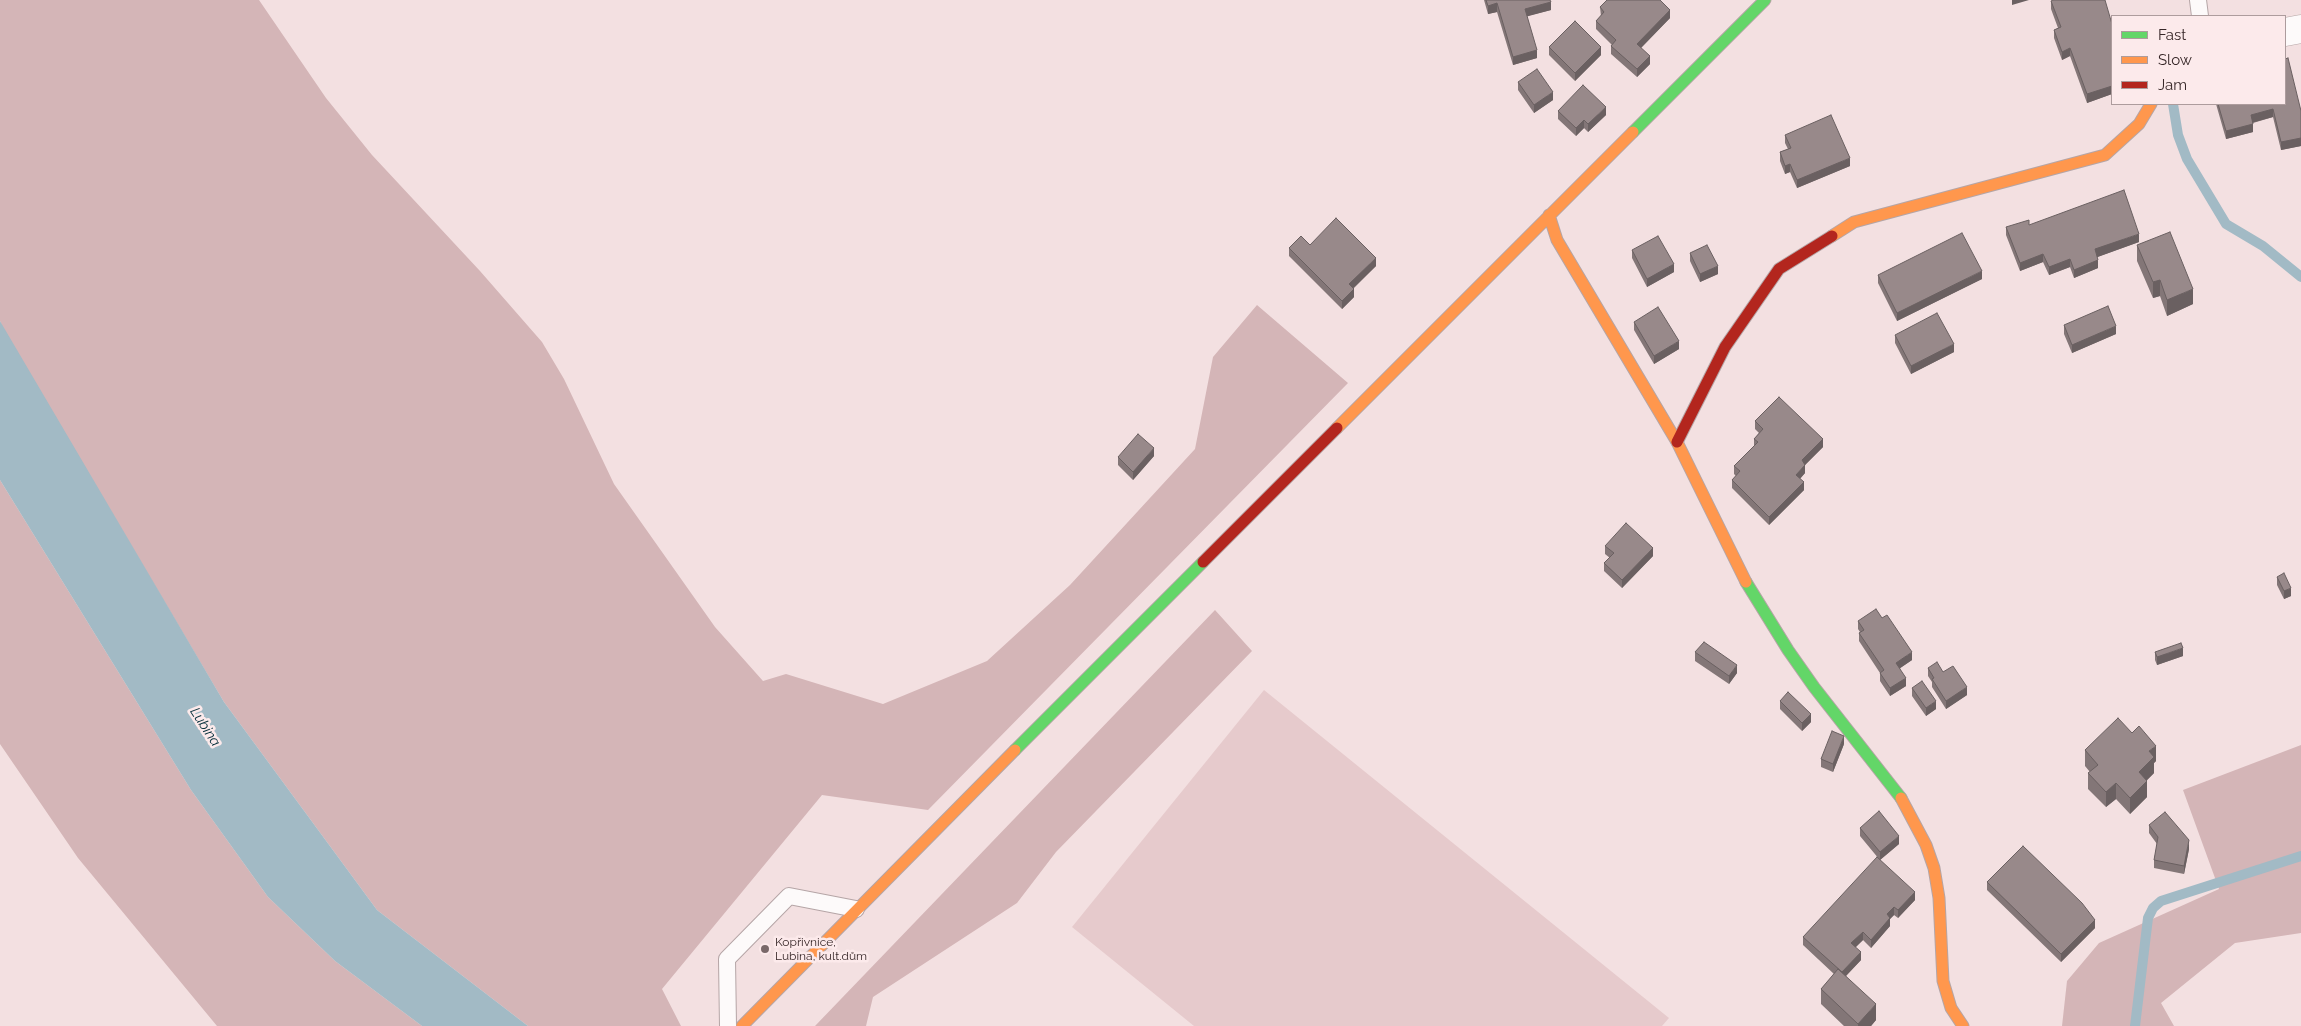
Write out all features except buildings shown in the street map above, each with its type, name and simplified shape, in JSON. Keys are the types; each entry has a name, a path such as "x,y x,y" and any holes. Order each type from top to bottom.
{"street":[{"path":"742,1026 856,909 1765,0"},
{"path":"2286,32 2301,29"},
{"path":"1678,442 1725,347 1778,268 1854,222 2104,155 2139,124 2150,105"},
{"path":"1549,216 1557,240 1678,442 1707,506 1745,579 1783,642 1814,687 1897,790 1926,845 1934,868 1939,898 1943,981 1950,1008 1963,1026"}],"lane":[{"path":"2198,0 2200,15"},
{"path":"728,1026 727,960 790,896 856,909"}],"shaded area":[{"path":"0,0 259,0 326,98 372,155 480,271 542,342 564,379 614,484 715,627 763,681 786,674 883,704 987,661 1070,585 1195,449 1213,357 1257,305 1348,383 928,810 822,795 662,989 681,1026 528,1026 377,910 224,702 6,335 0,321"},
{"path":"0,480 191,790 268,897 335,961 422,1026 217,1026 78,858 0,744"},
{"path":"1215,610 1252,651 1056,852 1017,903 873,997 866,1026 815,1026"},
{"path":"1264,690 1669,1018 1662,1026 1194,1026 1072,927"},
{"path":"2301,745 2301,933 2235,943 2161,1003 2174,1026 2062,1026 2067,981 2099,943 2219,889 2183,790"}],"water":[{"name":"Lubina","path":"0,321 224,702 377,910 528,1026 422,1026 335,961 268,897 191,790 0,480"}],"waterway":[{"path":"2173,105 2178,135 2187,159 2226,224 2263,246 2301,277"},
{"path":"2135,1026 2148,918 2153,908 2161,901 2301,856"}],"traffic: fast":[{"path":"1633,132 1765,0"},
{"path":"1015,750 1203,562"},
{"path":"1746,582 1788,650 1814,687 1901,798"}],"traffic: slow":[{"path":"1832,236 1854,222 2105,155 2139,124 2150,105"},
{"path":"1337,428 1633,132"},
{"path":"1549,215 1557,240 1677,442 1746,582"},
{"path":"742,1026 1015,750"},
{"path":"1901,798 1926,845 1934,868 1939,898 1943,981 1951,1008 1963,1026"}],"traffic: jam":[{"path":"1677,442 1725,347 1779,269 1832,236"},
{"path":"1203,562 1337,428"}],"place":[{"name":"Kopřivnice, Lubina, kult.dům","path":"765,949"}]}
